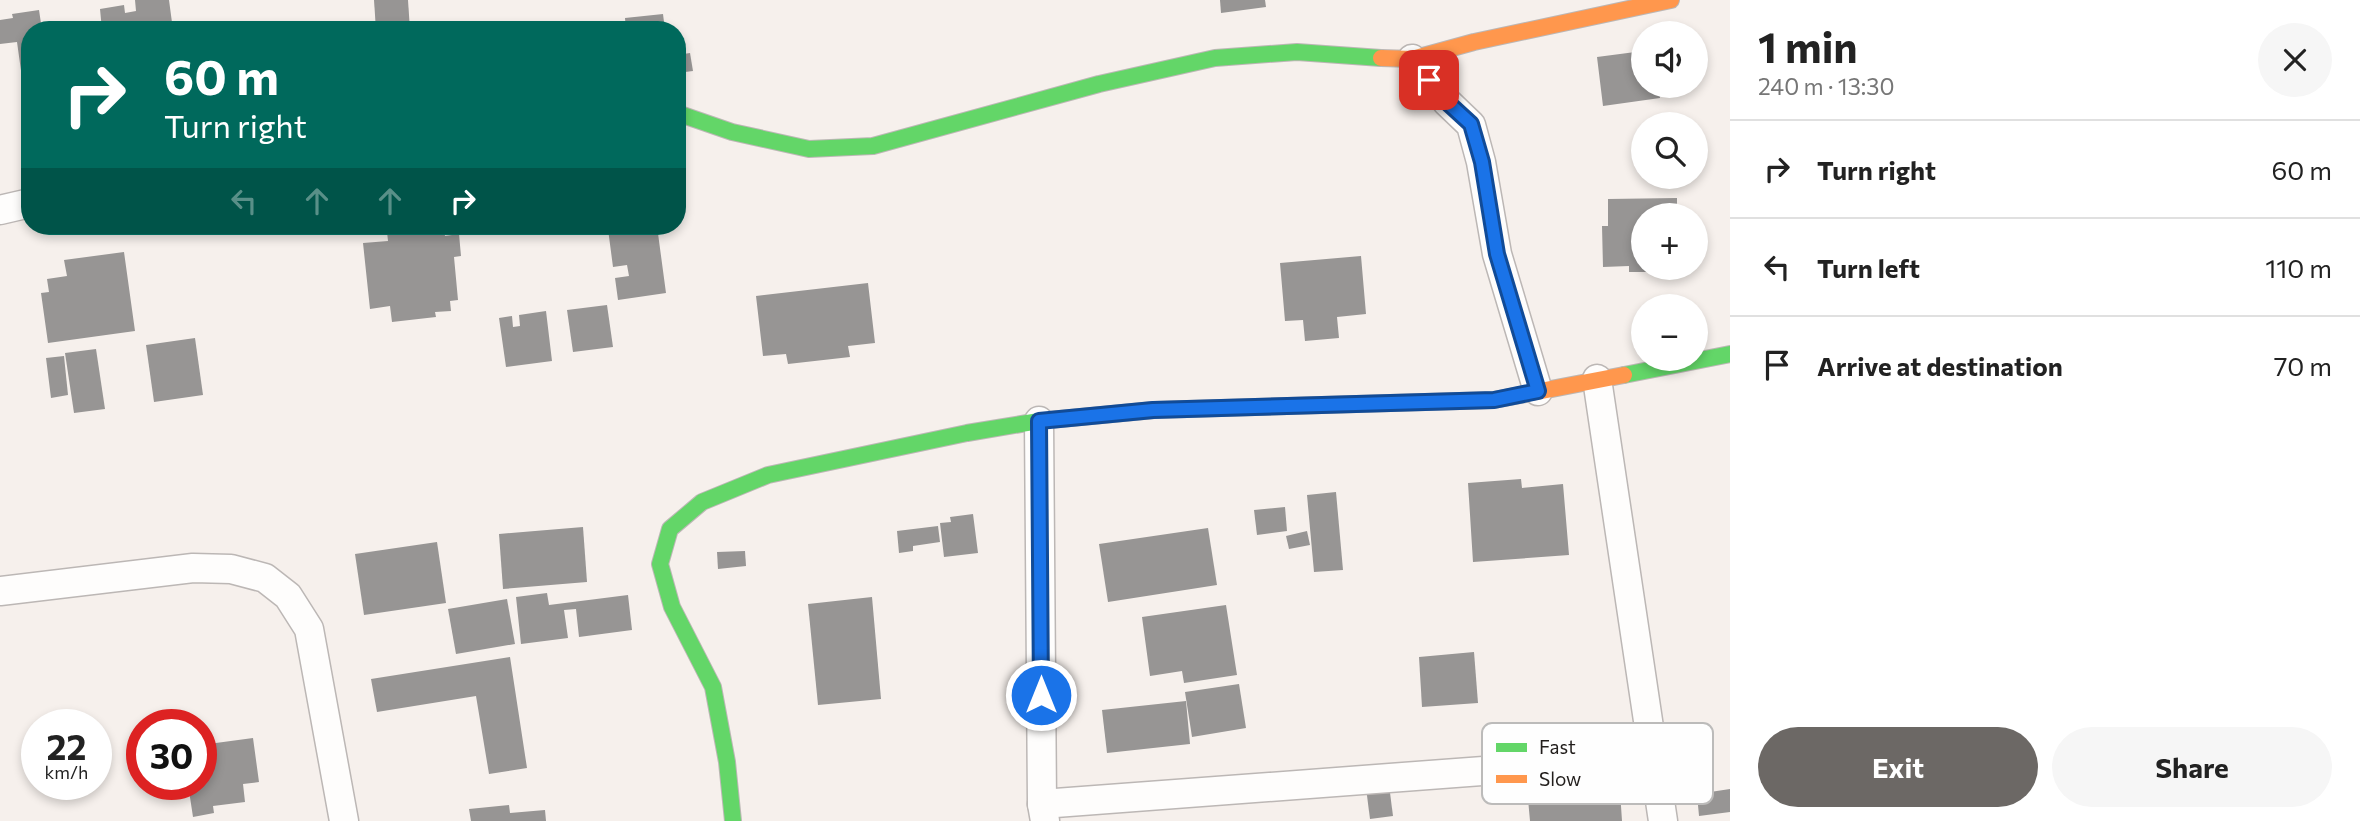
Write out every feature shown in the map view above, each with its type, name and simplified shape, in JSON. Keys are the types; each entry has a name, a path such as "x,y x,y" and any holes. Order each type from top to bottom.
{"street":[{"path":"686,116 732,132 809,149 873,146 1099,83 1215,58 1297,52 1357,58 1412,59 1475,41 1671,0"},
{"path":"1412,59 1447,102 1471,124 1482,162 1497,254 1538,391"},
{"path":"0,210 21,205"},
{"path":"733,821 727,762 713,687 672,607 660,564 670,529 702,502 768,475 967,433 1039,421 1153,410 1494,400 1730,354"},
{"path":"1597,379 1651,723"},
{"path":"1039,421 1043,813 1482,774"},
{"path":"0,591 193,568 231,569 265,578 288,596 309,629 344,821"}],"building":[{"path":"135,0 169,0 172,21 101,21 100,9 124,5 125,13 136,11"},
{"path":"374,0 408,0 409,21 375,21"},
{"path":"1220,0 1265,0 1266,7 1221,13"},
{"path":"39,10 41,21 21,21 21,71 17,42 0,44 0,20 13,18 12,14"},
{"path":"663,14 664,21 625,21 625,18"},
{"path":"690,53 693,71 686,72 686,54"},
{"path":"1631,53 1631,98 1660,98 1603,106 1597,57"},
{"path":"1677,198 1677,203 1631,203 1631,272 1629,266 1603,267 1602,226 1608,226 1608,199"},
{"path":"387,235 459,235 461,256 454,257 458,300 450,301 451,311 435,312 436,317 392,322 390,306 370,309 363,243 388,241"},
{"path":"609,235 658,235 666,293 618,300 615,278 629,276 627,265 613,267"},
{"path":"124,252 135,331 48,343 41,293 49,292 47,279 67,276 64,260"},
{"path":"1361,256 1366,314 1337,317 1339,338 1305,341 1303,320 1285,321 1280,263"},
{"path":"868,283 875,343 848,346 850,357 788,364 786,354 763,356 756,296"},
{"path":"607,305 613,347 573,352 567,310"},
{"path":"546,311 552,361 506,367 499,318 512,316 513,327 520,326 519,315"},
{"path":"195,338 203,395 154,402 146,345"},
{"path":"96,349 105,409 74,413 65,353"},
{"path":"64,356 68,395 51,398 46,358"},
{"path":"1521,479 1522,488 1563,484 1569,555 1473,562 1468,483"},
{"path":"1336,492 1343,570 1314,572 1307,495"},
{"path":"1285,507 1287,531 1257,535 1254,510"},
{"path":"973,514 978,553 944,557 940,523 951,522 950,517"},
{"path":"938,526 940,542 913,546 913,551 899,553 897,531"},
{"path":"583,527 587,582 503,589 499,534"},
{"path":"1208,528 1217,585 1108,602 1099,544"},
{"path":"1307,531 1310,545 1289,549 1286,536"},
{"path":"437,542 446,603 364,615 355,554"},
{"path":"745,551 746,566 718,569 717,552"},
{"path":"547,593 549,605 628,595 632,630 579,637 576,609 564,610 568,638 521,644 516,597"},
{"path":"872,597 881,699 818,705 808,604"},
{"path":"507,599 515,644 456,654 448,609"},
{"path":"1226,605 1237,675 1184,683 1182,671 1150,676 1142,617"},
{"path":"1474,652 1478,703 1422,707 1419,657"},
{"path":"510,657 527,768 489,774 476,696 377,712 371,679"},
{"path":"1239,684 1246,728 1192,737 1185,692"},
{"path":"1186,701 1190,744 1107,753 1102,710"},
{"path":"253,738 259,782 243,784 245,802 213,806 214,813 193,817 190,800 217,800 217,743"},
{"path":"1389,785 1393,816 1370,819 1366,788"},
{"path":"1730,789 1730,812 1699,816 1698,804 1713,804 1713,792"},
{"path":"1528,804 1621,804 1622,821 1530,821"},
{"path":"509,805 510,813 545,810 546,821 471,821 469,809"}],"traffic: fast":[{"path":"686,116 732,132 809,149 873,146 1099,84 1215,58 1297,52 1381,58"},
{"path":"1624,375 1730,354"},
{"path":"733,821 727,762 713,687 672,607 660,564 670,529 702,502 768,475 967,433 1039,421 1154,410"}],"traffic: slow":[{"path":"1381,58 1412,59 1474,42 1671,0"},
{"path":"1154,410 1494,400 1624,375"}],"route":[{"path":"1041,695 1039,421 1153,410 1494,400 1538,391 1497,254 1482,162 1471,124 1447,102 1429,80"}]}
